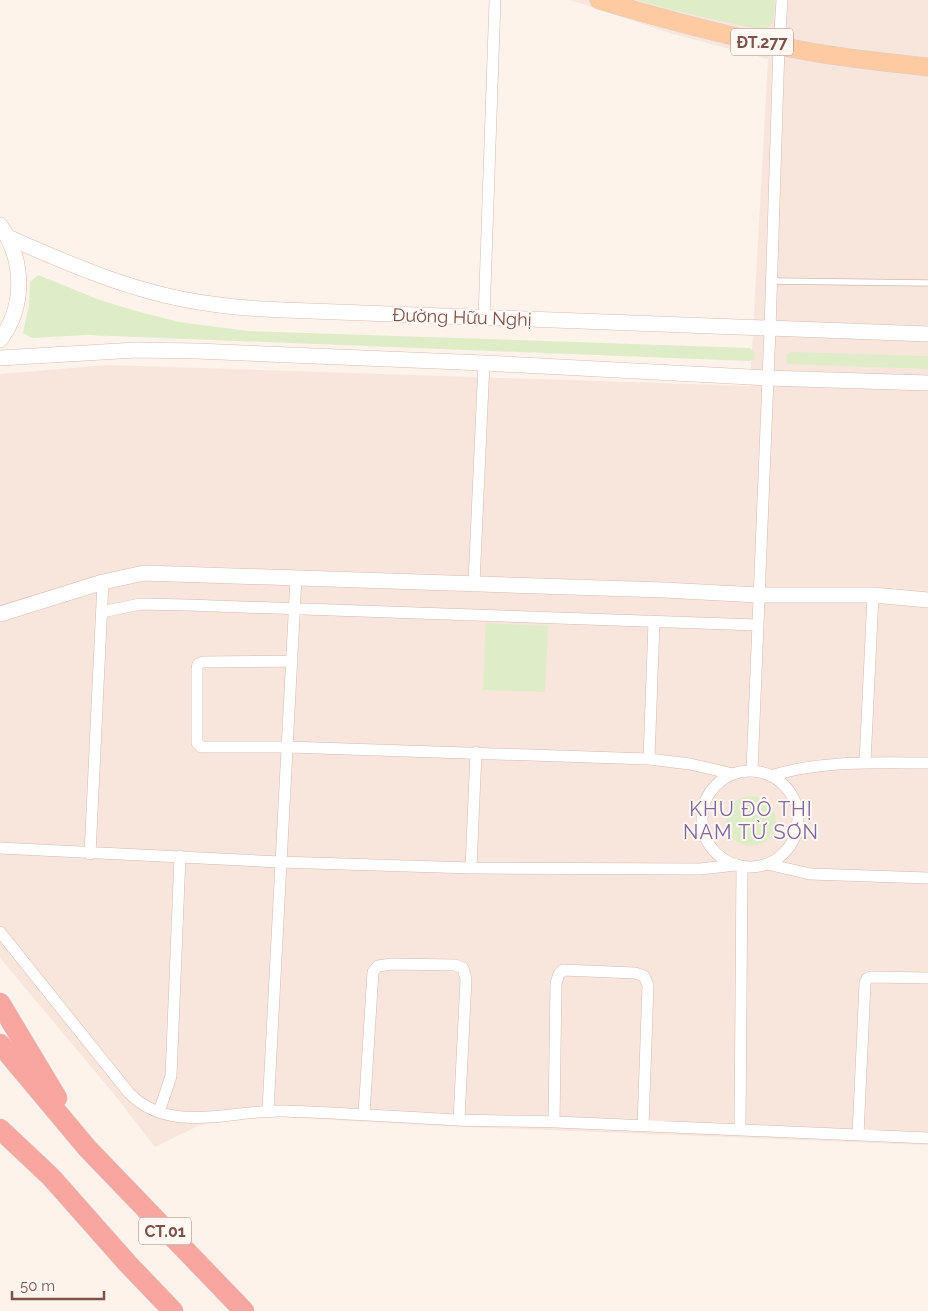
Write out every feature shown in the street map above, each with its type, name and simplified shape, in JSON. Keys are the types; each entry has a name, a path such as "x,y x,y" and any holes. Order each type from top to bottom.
{"highway":[{"name":"CT.01","path":"0,1003 88,1150"},
{"name":"CT.01","path":"0,1044 88,1150 244,1311"},
{"name":"CT.01","path":"0,1129 51,1178 173,1311"},
{"path":"0,1140 51,1178"}],"main road":[{"name":"ĐT.277","path":"599,0 779,46 831,55 928,67"},
{"name":"Đường Hữu Nghị","path":"4,231 66,263 109,279 152,292 211,304 284,310 928,334"},
{"path":"0,340 10,324 19,294 17,262 4,231"},
{"path":"0,358 136,350 484,363 767,378 928,383"},
{"path":"0,614 103,582 144,573 474,583 758,595 873,595 928,600"}],"street":[{"path":"484,318 495,0"},
{"path":"752,771 782,0"},
{"path":"474,583 484,363"},
{"path":"268,1110 296,578"},
{"path":"90,854 103,582"},
{"path":"865,763 873,595"},
{"path":"102,612 140,604 757,626"},
{"path":"649,759 654,622"},
{"path":"292,661 203,662 198,664 197,743 201,747 288,747 476,752 649,759 690,764 733,774"},
{"path":"471,868 476,752"},
{"path":"771,776 810,767 865,763 928,764"},
{"path":"0,848 90,854 471,868 700,869 759,866 767,864 782,855 792,841 798,817 794,800 785,786 771,776 752,771 733,774 719,782 708,795 704,805 702,822 706,838 713,850 726,861 739,866"},
{"path":"159,1112 170,1076 180,856"},
{"path":"767,864 810,874 928,878"},
{"path":"739,866 740,1130"},
{"path":"0,932 129,1093 136,1100 159,1112 194,1118 268,1110 459,1120 554,1122 928,1138"},
{"path":"364,1114 373,972 378,966 390,964 455,965 462,968 466,979 459,1120"},
{"path":"554,1122 556,983 559,974 564,970 635,973 644,976 648,985 643,1126"},
{"path":"858,1135 865,983 871,977 928,978"}],"lane":[{"path":"771,281 928,283"}],"shaded area":[{"path":"570,0 928,0 928,1145 442,1126 263,1116 200,1125 155,1147 113,1093 0,958 0,374 107,365 750,386 768,59 673,34"}],"green space":[{"path":"637,0 775,0 772,23 761,30 676,11"},
{"path":"38,275 100,300 136,311 179,322 248,331 750,348 755,353 754,360 748,361 86,335 32,338 23,333 29,305 30,282"},
{"path":"788,353 928,356 928,369 787,364 786,356"},
{"path":"486,623 548,626 545,692 483,690"},
{"path":"746,796 756,796 769,803 776,816 776,826 769,839 756,846 746,846 737,842 730,835 726,826 726,816 730,807 737,800"}],"district":[{"name":"KHU ĐÔ THỊ NAM TỪ SƠN","path":"751,820"}]}
